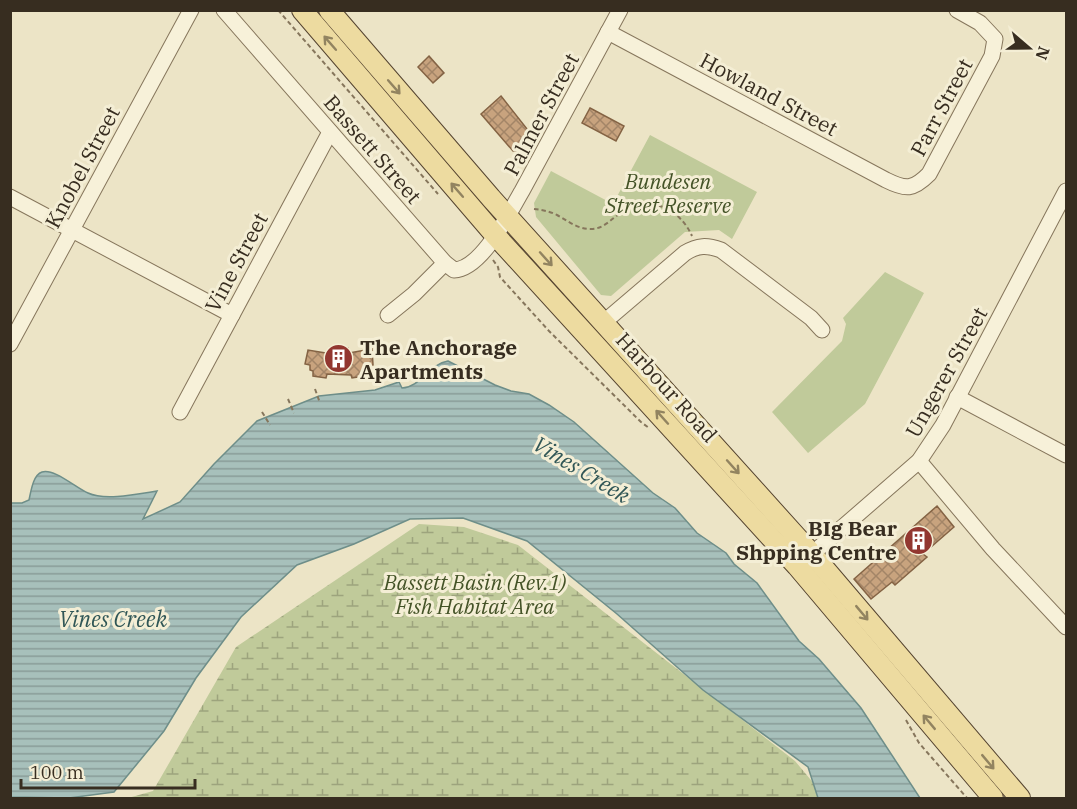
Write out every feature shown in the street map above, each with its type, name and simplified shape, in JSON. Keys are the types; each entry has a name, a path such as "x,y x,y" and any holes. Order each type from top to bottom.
{"main road":[{"name":"Harbour Road","path":"302,10 495,235 805,560 1020,798"},
{"name":"Harbour Road","path":"329,10 603,323 805,560 993,798"}],"street":[{"name":"Knobel Street","path":"10,344 191,10"},
{"name":"Bassett Street","path":"224,10 445,263"},
{"name":"Palmer Street","path":"495,235 620,10"},
{"name":"Parr Street","path":"911,188 929,174 992,56 995,39 980,23 957,10"},
{"name":"Howland Street","path":"608,32 886,180 911,188"},
{"name":"Vine Street","path":"180,412 330,132"},
{"name":"Ungerer Street","path":"805,560 919,461 943,425 1066,192"},
{"path":"10,197 232,315"},
{"path":"388,315 414,294 445,263 454,270 466,268 485,251 495,235"},
{"path":"603,323 685,253 695,247 711,246 722,250 811,318 822,330"},
{"path":"957,398 1066,455"},
{"path":"919,461 993,549 1066,627"}],"path":[{"path":"278,10 443,200"},
{"path":"534,209 555,214 573,225 589,229 604,226 625,209 656,204 671,211 684,222 695,247"},
{"path":"493,260 502,279 549,331 641,422 657,433"},
{"path":"315,389 320,403"},
{"path":"288,399 294,413"},
{"path":"262,412 270,425"},
{"path":"902,714 919,742 967,798"}],"green space":[{"name":"Bundesen Street Reserve","path":"650,135 757,192 732,239 719,230 685,232 611,296 601,295 536,217 534,203 551,171 613,204"},
{"path":"885,272 924,293 865,404 808,453 772,412 842,341 846,324 843,318"},
{"name":"Bassett Basin (Rev.1) Fish Habitat Area","path":"419,524 464,527 518,545 795,761 826,798 128,798 153,791 236,647"}],"water":[{"name":"Vines Creek","path":"448,361 495,385 529,394 574,422 653,493 675,508 697,533 726,553 734,564 757,583 799,641 819,659 861,708 920,798 818,798 808,767 703,690 617,614 527,541 463,518 410,519 354,544 297,565 241,617 196,678 164,731 114,792 69,798 11,797 11,503 22,503 29,500 36,476 42,472 53,473 88,493 103,496 157,491 143,519 180,502 257,421 319,396 375,390 399,382 402,388 409,387 435,366"}],"building":[{"path":"429,56 444,73 433,83 418,67"},
{"path":"501,96 531,134 522,151 513,151 481,114"},
{"path":"590,108 624,126 616,141 582,123"},
{"name":"The Anchorage Apartments","path":"348,348 349,353 372,349 373,365 368,366 368,371 364,371 364,376 352,378 351,375 327,374 326,378 313,376 310,365 305,364 308,350 332,354 332,349"},
{"name":"BIg Bear Shpping Centre","path":"937,506 954,527 923,554 927,557 895,585 892,582 871,599 854,579"}],"place":[{"name":"The Anchorage Apartments","path":"339,359"},
{"name":"BIg Bear Shpping Centre","path":"918,540"}]}
